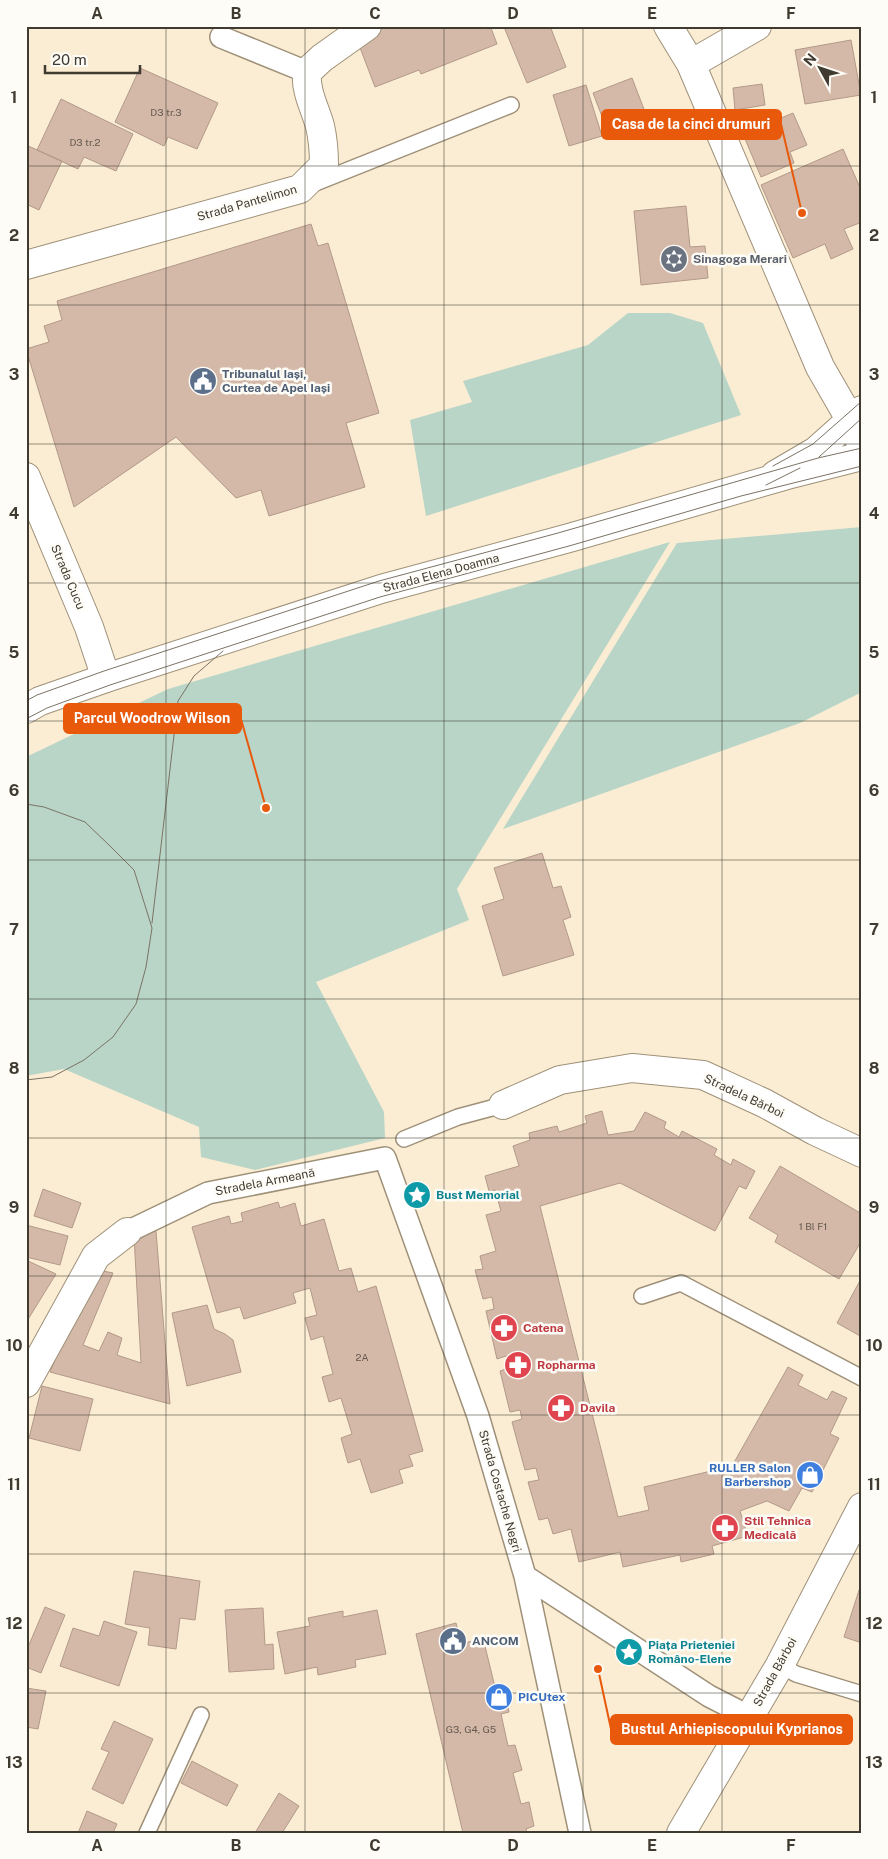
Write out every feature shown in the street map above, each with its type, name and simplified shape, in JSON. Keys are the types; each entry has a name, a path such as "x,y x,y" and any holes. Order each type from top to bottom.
{"street":[{"path":"221,37 307,72 322,58 367,26"},
{"path":"668,26 691,64 820,367 856,415 862,445"},
{"path":"691,64 757,26"},
{"name":"Strada Pantelimon","path":"26,265 300,189 324,166 324,145 306,83 307,72"},
{"path":"760,483 816,450 856,415"},
{"name":"Strada Elena Doamna","path":"26,709 40,701 106,678 381,589 862,456"},
{"name":"Strada Cucu","path":"26,477 89,627 106,678"},
{"name":"Stradela Bărboi","path":"503,1106 560,1080 632,1068 703,1076 764,1103 862,1153"},
{"name":"Stradela Armeană","path":"26,1383 96,1256 127,1232 208,1193 385,1158"},
{"name":"Strada Costache Negri","path":"385,1158 478,1416 525,1576 580,1833"},
{"name":"Strada Bărboi","path":"682,1832 780,1665 862,1507"},
{"path":"525,1576 709,1696 750,1717"}],"lane":[{"path":"300,189 511,105"},
{"path":"404,1139 458,1117 503,1106"},
{"path":"642,1296 680,1284 862,1378"},
{"path":"780,1665 796,1674 862,1694"},
{"path":"146,1833 201,1714"}],"green space":[{"path":"628,313 670,313 703,323 741,415 426,516 410,420 472,402 463,381 588,345"},
{"path":"862,527 862,692 800,723 503,829 677,543"},
{"path":"670,542 457,889 469,920 316,982 384,1112 385,1138 255,1170 201,1157 199,1127 64,1069 26,1076 26,757 168,689"}],"building":[{"path":"384,26 486,26 487,29 491,28 497,44 421,74 419,70 375,87 359,45"},
{"path":"550,26 566,67 527,83 504,27"},
{"path":"851,40 861,95 805,104 795,50"},
{"path":"140,68 218,103 197,149 168,137 164,146 115,122"},
{"path":"632,78 647,117 608,132 593,93"},
{"path":"762,84 765,105 735,110 733,88"},
{"path":"586,85 602,136 569,146 553,95"},
{"path":"61,99 133,134 116,171 84,157 78,169 37,150"},
{"path":"793,113 807,145 790,152 794,163 761,177 743,134"},
{"path":"26,145 62,161 39,210 26,204"},
{"path":"843,149 862,192 862,222 844,229 853,249 831,259 825,244 793,258 761,185"},
{"path":"686,206 690,247 705,246 708,278 641,285 634,211"},
{"name":"Tribunalul Iași, Curtea de Apel Iași","path":"311,224 318,246 328,243 379,413 346,423 365,487 269,516 261,490 236,498 176,437 74,507 26,349 49,342 44,326 62,320 57,301"},
{"path":"542,853 553,888 561,886 571,917 563,920 574,955 503,976 482,906 504,899 494,868"},
{"path":"602,1111 608,1135 634,1131 645,1112 666,1122 664,1128 679,1137 682,1131 717,1149 714,1155 731,1165 733,1159 755,1171 746,1189 739,1186 715,1231 620,1183 540,1206 618,1517 649,1510 644,1487 732,1466 788,1367 803,1375 798,1385 827,1400 832,1391 847,1398 830,1434 839,1438 812,1492 802,1488 789,1511 767,1501 740,1511 748,1536 712,1546 714,1554 681,1562 680,1555 623,1567 620,1552 579,1562 571,1529 553,1534 548,1518 539,1520 528,1482 539,1480 536,1468 525,1470 512,1422 522,1419 520,1410 510,1412 500,1371 509,1368 506,1356 497,1359 486,1311 494,1309 492,1297 483,1299 475,1270 483,1269 480,1256 496,1251 486,1215 501,1211 495,1190 489,1191 485,1176 519,1166 513,1146 530,1140 529,1133 557,1126 559,1132 587,1123 585,1116"},
{"path":"780,1166 862,1214 862,1240 839,1279 775,1242 778,1235 749,1218"},
{"path":"43,1189 81,1203 72,1228 34,1216"},
{"path":"278,1202 280,1208 295,1203 301,1226 324,1219 339,1271 351,1268 358,1292 376,1286 423,1451 409,1455 413,1466 399,1470 403,1483 371,1493 360,1459 348,1463 341,1438 352,1434 341,1398 329,1402 322,1377 333,1374 323,1336 311,1340 305,1318 317,1315 310,1288 293,1293 296,1303 244,1319 240,1307 217,1313 192,1227 229,1216 231,1224 243,1221 241,1213"},
{"path":"26,1225 68,1236 60,1265 26,1257"},
{"path":"156,1231 170,1404 50,1372 93,1269 113,1273 83,1345 99,1351 108,1332 122,1338 117,1355 141,1363 134,1236"},
{"path":"26,1260 56,1274 27,1321 26,1320"},
{"path":"862,1277 862,1337 837,1323"},
{"path":"207,1305 214,1329 233,1340 241,1372 187,1386 172,1313"},
{"path":"42,1386 93,1399 80,1451 29,1438"},
{"path":"134,1571 200,1581 195,1620 180,1618 176,1649 148,1645 150,1628 125,1624"},
{"path":"862,1581 862,1643 844,1637"},
{"path":"45,1607 65,1615 41,1673 26,1667 26,1652"},
{"path":"263,1608 265,1645 273,1644 274,1669 229,1672 225,1610"},
{"path":"377,1610 386,1654 355,1660 356,1667 318,1675 317,1667 285,1674 277,1632 310,1626 308,1618 343,1611 343,1617"},
{"path":"104,1621 137,1632 119,1686 60,1666 73,1628 99,1636"},
{"path":"456,1623 461,1644 483,1638 495,1687 503,1685 509,1712 501,1714 508,1746 515,1745 522,1770 513,1773 521,1804 529,1802 534,1826 526,1829 527,1833 463,1833 416,1634"},
{"path":"26,1688 46,1691 38,1729 26,1727"},
{"path":"114,1721 153,1739 123,1804 92,1789 109,1752 101,1749"},
{"path":"192,1761 238,1785 227,1806 181,1783"},
{"path":"279,1793 299,1806 282,1833 255,1833"},
{"path":"87,1811 117,1824 113,1833 78,1833"}],"tram line":[{"path":"773,466 813,444 862,401"},
{"path":"819,457 862,418"},
{"path":"26,701 37,695 104,671 379,581 558,533 818,458 862,448"},
{"path":"26,719 47,708 110,685 380,597 569,546 741,496 862,466"},
{"path":"766,485 800,468"},
{"path":"152,923 178,701 194,676 223,651"},
{"path":"26,804 44,807 85,822 110,846 134,870 152,928 146,967 136,1004 113,1037 84,1060 52,1077 26,1080"}],"place":[{"name":"Casa de la cinci drumuri","path":"802,213"},
{"name":"Sinagoga Merari","path":"674,259"},
{"name":"Tribunalul Iași, Curtea de Apel Iași","path":"203,381"},
{"name":"Parcul Woodrow Wilson","path":"266,808"},
{"name":"Bust Memorial","path":"417,1195"},
{"name":"Catena","path":"504,1328"},
{"name":"Ropharma","path":"518,1365"},
{"name":"Davila","path":"561,1408"},
{"name":"RULLER Salon Barbershop","path":"810,1475"},
{"name":"Stil Tehnica Medicală","path":"725,1528"},
{"name":"ANCOM","path":"453,1641"},
{"name":"Piața Prieteniei Româno-Elene","path":"629,1652"},
{"name":"Bustul Arhiepiscopului Kyprianos","path":"598,1669"},
{"name":"PICUtex","path":"499,1697"}]}
